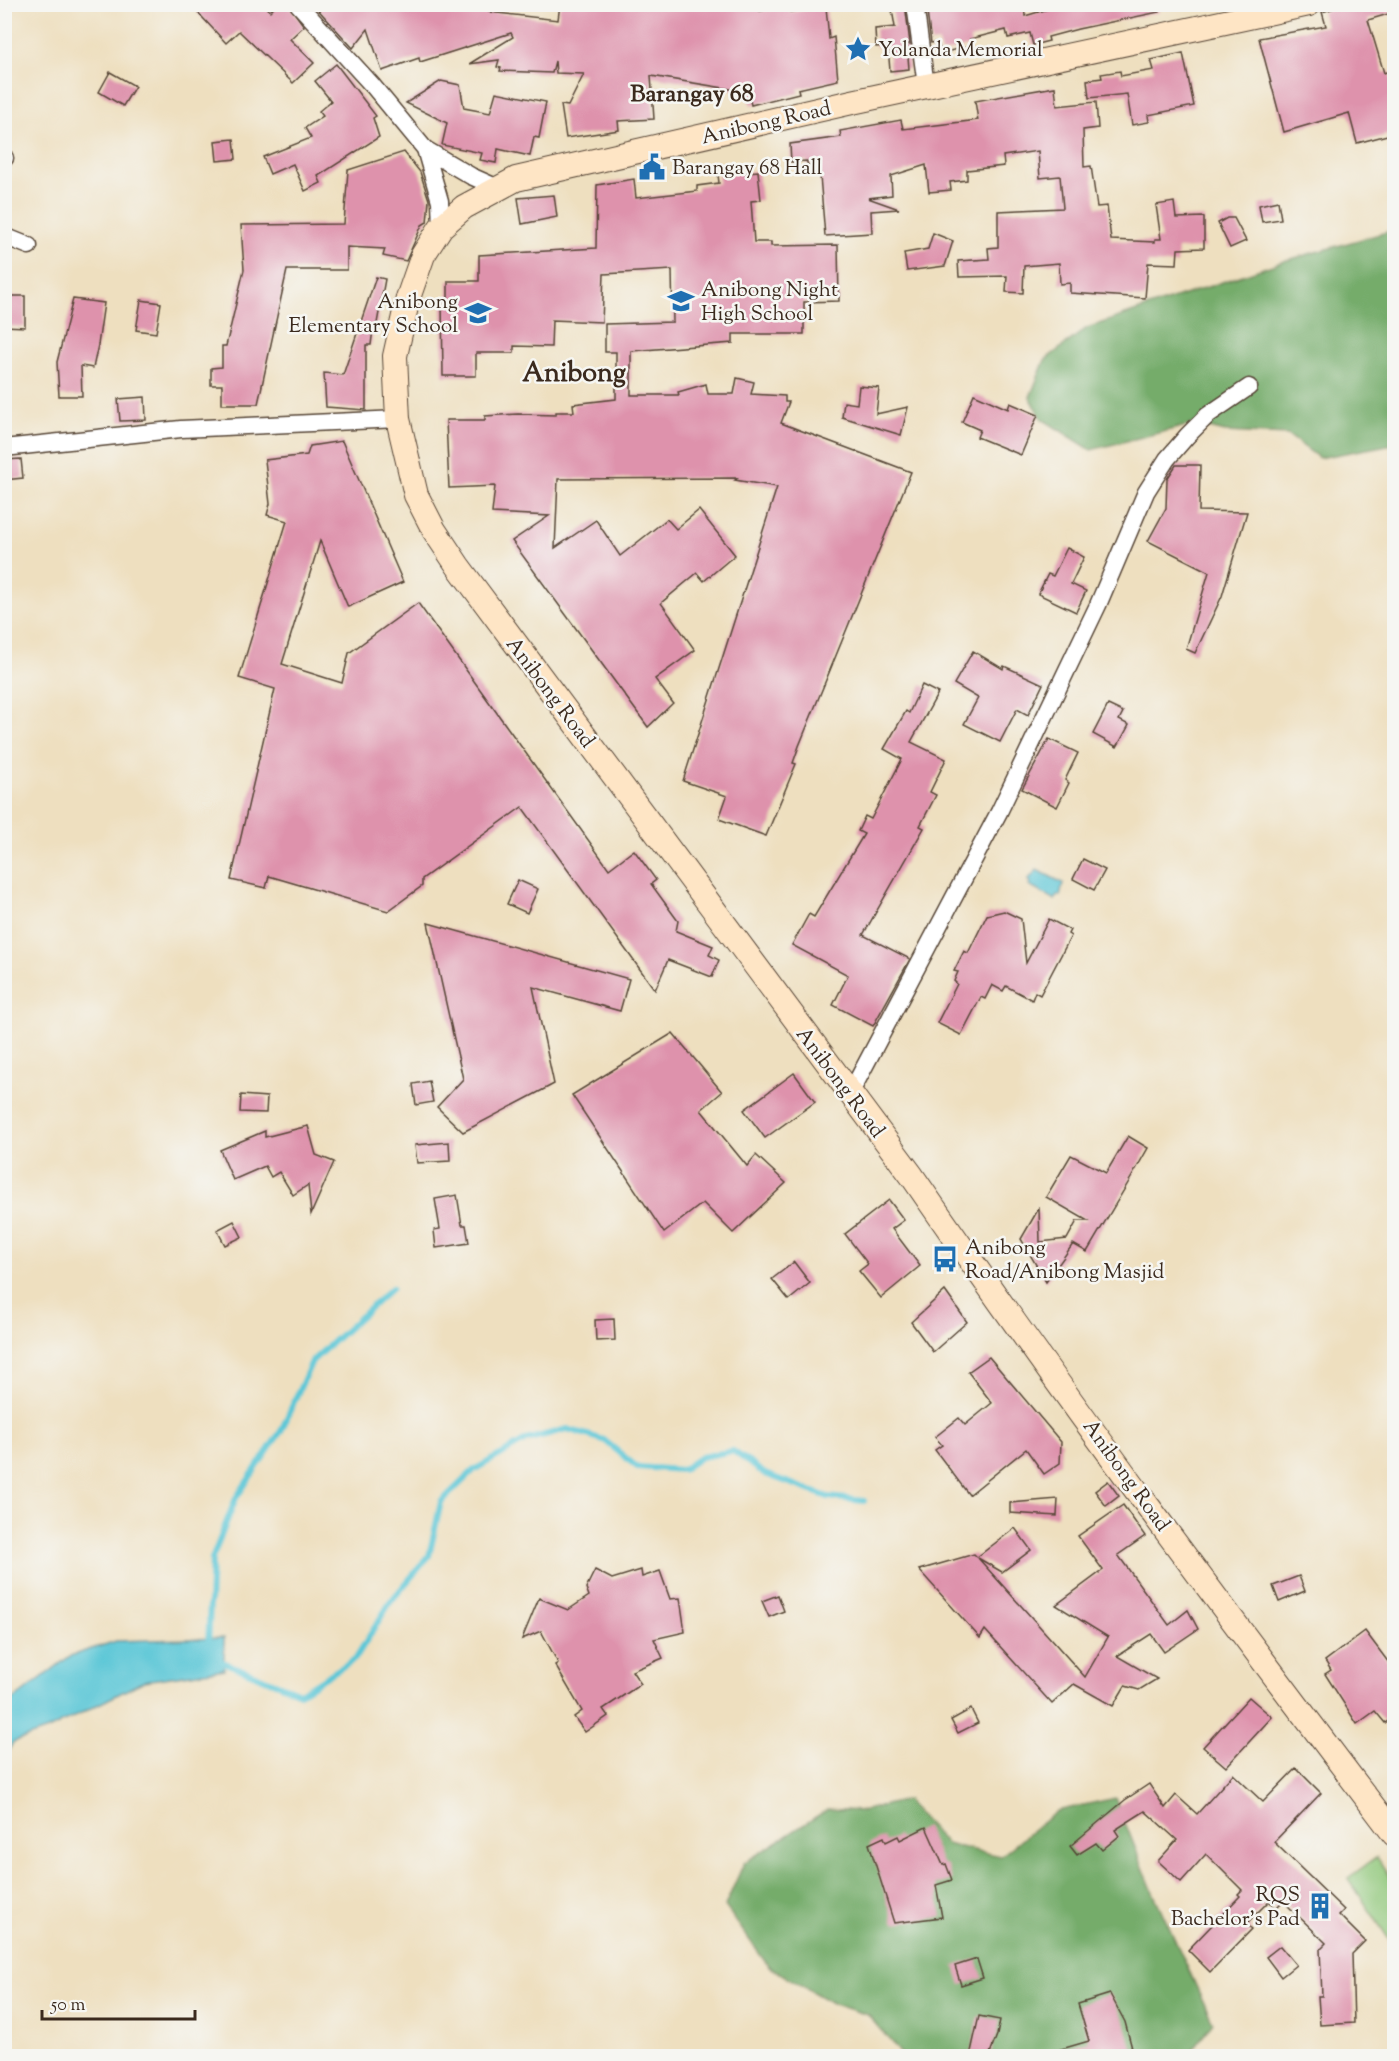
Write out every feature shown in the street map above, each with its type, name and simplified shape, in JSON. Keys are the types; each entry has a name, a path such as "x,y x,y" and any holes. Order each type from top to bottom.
{"main road":[{"name":"Anibong Road","path":"1309,4 516,179 464,207 441,227 423,255 408,298 395,356 398,419 416,495 434,530 458,566 850,1094 1244,1636 1395,1834"}],"street":[{"path":"298,4 374,86 425,149 471,176 498,188"},
{"path":"915,4 926,87"},
{"path":"425,149 440,201 441,227"},
{"path":"4,236 29,246"},
{"path":"850,1094 999,813 1098,605 1146,492 1167,459 1187,436 1208,415 1249,387"},
{"path":"4,447 181,429 398,419"}],"green space":[{"path":"1394,230 1394,444 1319,458 1288,435 1225,432 1194,424 1091,450 1042,419 1030,397 1045,360 1087,328 1284,261"},
{"path":"1115,1798 1153,1892 1213,2023 1188,2056 903,2056 868,2015 834,2004 769,1967 725,1906 744,1863 828,1809 861,1811 906,1800 946,1844 1001,1856 1057,1811"},
{"path":"1377,1857 1394,1884 1394,1947 1348,1878"}],"water":[{"path":"1037,870 1063,883 1060,896 1057,895 1055,900 1029,886 1031,882 1028,880"},
{"path":"224,1638 224,1669 144,1681 48,1730 13,1742 5,1758 5,1706 70,1656 116,1641"}],"building":[{"path":"190,4 264,4 270,11 277,4 288,4 304,26 290,39 314,63 293,83 239,31 226,43"},
{"path":"313,4 386,4 390,8 399,4 490,4 489,12 558,20 560,4 760,4 760,11 789,7 790,12 826,7 829,39 834,37 838,80 798,89 799,93 751,105 748,92 651,76 654,119 618,121 619,130 566,138 561,105 568,106 584,74 556,73 555,61 552,73 500,71 501,68 497,67 499,60 469,64 513,37 511,33 420,62 419,58 382,71 368,29 353,48"},
{"path":"891,4 905,4 910,44 907,44 909,69 890,71 888,46 876,47 875,29 895,27"},
{"path":"926,4 1024,4 1025,16 1065,4 1158,4 1159,12 1078,29 1048,37 1049,41 1033,45 1030,33 1008,38 1006,30 970,39 971,46 941,53 938,42 931,43"},
{"path":"1347,4 1395,4 1395,12 1368,20 1384,73 1389,71 1395,90 1395,133 1357,143 1349,113 1284,132 1259,38 1326,26 1322,12"},
{"path":"1183,53 1194,106 1148,115 1149,122 1132,125 1127,94 1089,98 1087,80 1102,78 1101,74 1120,71 1121,76 1154,70 1151,60"},
{"path":"336,64 376,116 373,118 379,137 318,176 321,183 305,191 293,164 270,174 263,157 311,138 305,128 323,116 319,111 331,101 315,81"},
{"path":"110,72 135,86 123,106 99,92"},
{"path":"441,81 460,85 464,108 490,113 496,92 546,102 539,138 534,137 530,156 498,149 496,163 480,160 482,153 442,145 447,123 406,103"},
{"path":"1055,87 1057,106 1096,102 1098,128 1083,130 1084,167 1091,166 1097,207 1107,206 1111,240 1155,242 1155,239 1161,239 1156,205 1174,202 1176,218 1204,217 1204,248 1178,249 1177,264 1148,263 1145,298 1070,293 1070,283 1060,284 1059,263 1024,266 1023,293 1006,292 1007,276 959,277 958,261 989,259 988,248 998,247 998,211 1063,208 1060,176 1040,178 1038,151 1003,156 1004,166 967,170 967,180 950,182 951,190 929,192 926,165 891,176 892,195 868,198 899,209 871,211 872,233 825,236 819,164 807,165 807,161 791,162 790,144 841,137 840,131 901,120 903,129 978,120 975,101"},
{"path":"234,139 236,159 217,161 215,141"},
{"path":"404,152 420,172 429,200 427,222 422,225 406,261 383,256 385,249 347,247 347,270 287,270 258,404 222,404 222,385 211,385 211,368 222,367 222,346 226,346 244,270 241,225 344,224 348,170"},
{"path":"758,171 761,200 751,201 754,242 771,242 771,246 838,245 839,301 804,302 804,334 733,334 733,343 631,351 631,395 679,395 678,392 706,384 708,394 734,394 737,378 754,382 751,394 785,396 785,402 789,402 781,423 911,472 799,746 793,763 796,764 766,836 719,819 727,796 683,781 777,487 735,480 738,478 558,479 555,548 596,520 620,556 667,519 676,529 699,510 735,555 704,581 697,573 661,603 695,650 655,679 673,703 648,727 512,541 549,516 492,513 495,486 449,488 446,420 485,420 485,416 518,414 556,415 556,412 574,412 573,404 616,399 616,352 605,352 605,324 673,322 672,270 604,274 602,322 552,320 551,347 514,346 514,353 476,353 476,376 443,376 442,302 448,302 448,281 479,281 479,255 596,248 597,185 634,179 636,198 697,191 697,186 719,183 718,175"},
{"path":"554,195 557,217 522,224 518,198"},
{"path":"1278,201 1281,219 1262,222 1259,205"},
{"path":"1227,218 1234,218 1246,241 1230,248 1218,223"},
{"path":"933,233 953,241 945,266 907,271 904,253 928,249"},
{"path":"376,277 385,279 376,329 373,329 371,345 366,345 366,410 326,407 324,373 343,375"},
{"path":"4,296 25,296 25,327 4,326"},
{"path":"73,299 104,303 98,345 93,368 81,366 82,396 59,396 57,362"},
{"path":"141,300 161,303 156,333 136,330"},
{"path":"859,386 879,388 876,414 908,407 901,435 842,417 844,402 857,404"},
{"path":"974,394 1008,409 1010,403 1038,415 1021,455 977,437 980,430 962,422"},
{"path":"145,397 146,420 120,421 118,399"},
{"path":"342,441 403,582 348,607 320,541 282,664 342,683 349,653 418,603 609,869 634,850 656,880 651,884 678,921 676,931 713,946 709,955 719,960 712,977 668,960 655,990 522,807 422,879 422,886 388,911 269,876 266,888 231,880 275,689 239,678 287,521 267,515 270,504 265,460 307,455 310,446"},
{"path":"21,459 23,478 4,480 4,460"},
{"path":"1176,465 1200,465 1199,511 1247,512 1222,596 1195,653 1186,649 1209,572 1148,541 1166,508 1167,479"},
{"path":"1067,548 1084,557 1071,584 1086,591 1076,612 1038,594 1048,574 1053,576"},
{"path":"973,651 1003,669 1004,666 1043,684 1028,715 1017,709 1000,742 964,724 978,698 954,684"},
{"path":"922,685 938,693 911,742 946,759 930,792 936,795 920,826 924,828 863,935 910,959 873,1026 833,1005 848,975 792,945 809,914 814,917 864,834 858,831 865,816 871,819 902,759 884,749 906,711 909,713"},
{"path":"1108,705 1123,712 1119,720 1129,725 1117,747 1093,734"},
{"path":"1049,739 1078,753 1065,780 1069,783 1057,807 1022,789"},
{"path":"1083,859 1105,870 1094,890 1073,879"},
{"path":"518,880 538,889 527,913 507,904"},
{"path":"1004,911 1021,919 1026,963 1049,919 1070,930 1068,934 1071,936 1040,995 1035,992 1032,1000 1006,986 1003,991 992,985 985,999 981,997 961,1035 937,1023 957,984 954,981 958,972 954,971 964,951 968,953 987,915"},
{"path":"428,923 629,979 620,1011 533,987 554,1084 463,1132 437,1107 463,1079"},
{"path":"673,1033 722,1092 701,1110 747,1166 756,1155 786,1183 733,1233 703,1203 664,1233 572,1095"},
{"path":"794,1073 815,1102 765,1138 744,1110"},
{"path":"429,1081 433,1102 416,1105 413,1084"},
{"path":"241,1095 267,1097 266,1113 240,1112"},
{"path":"308,1126 316,1155 334,1162 311,1214 308,1185 293,1195 279,1172 271,1177 265,1166 233,1180 220,1150 265,1131 265,1137"},
{"path":"1128,1136 1148,1148 1087,1252 1073,1244 1046,1282 1021,1239 1039,1208 1040,1242 1067,1239 1077,1221 1088,1221 1046,1197 1071,1155 1106,1173"},
{"path":"449,1142 450,1161 417,1163 415,1145"},
{"path":"457,1195 462,1225 466,1225 469,1243 436,1248 434,1230 440,1229 435,1199"},
{"path":"889,1200 904,1220 892,1229 920,1266 881,1298 859,1271 868,1264 845,1234"},
{"path":"234,1221 242,1237 225,1245 217,1230"},
{"path":"794,1262 810,1283 789,1300 772,1279"},
{"path":"945,1291 967,1322 933,1352 911,1322"},
{"path":"614,1319 615,1340 596,1341 595,1320"},
{"path":"989,1357 1061,1442 1060,1463 1044,1474 1026,1449 969,1495 935,1450 942,1445 935,1437 959,1418 965,1425 992,1403 968,1372"},
{"path":"1108,1481 1119,1496 1106,1506 1095,1491"},
{"path":"1058,1499 1057,1516 1010,1513 1010,1503"},
{"path":"1123,1505 1145,1536 1118,1555 1169,1625 1188,1610 1198,1629 1164,1652 1151,1634 1117,1656 1157,1679 1139,1690 1125,1686 1113,1706 1074,1684 1052,1704 985,1630 980,1638 919,1570 974,1554 977,1557 1015,1528 1031,1550 1002,1572 978,1558 1085,1677 1108,1637 1056,1605 1103,1570 1078,1536"},
{"path":"595,1570 612,1579 641,1570 642,1577 660,1571 670,1599 680,1598 685,1632 654,1639 663,1658 632,1671 641,1684 603,1709 608,1716 585,1732 574,1717 582,1711 555,1665 558,1663 541,1631 522,1639 539,1598 568,1610 589,1596 586,1588"},
{"path":"1299,1576 1305,1591 1279,1602 1273,1586"},
{"path":"778,1595 784,1611 769,1617 762,1601"},
{"path":"1365,1631 1395,1671 1395,1716 1385,1723 1375,1711 1357,1724 1325,1674 1331,1670 1325,1661"},
{"path":"1249,1697 1272,1717 1226,1767 1203,1747"},
{"path":"971,1709 978,1723 958,1733 951,1720"},
{"path":"1296,1768 1321,1793 1274,1842 1344,1910 1339,1915 1365,1941 1352,1954 1354,2023 1320,2025 1318,1996 1322,1996 1320,1949 1326,1943 1283,1901 1276,1908 1269,1901 1246,1924 1252,1929 1210,1972 1188,1950 1240,1896 1238,1894 1242,1890 1206,1854 1181,1882 1158,1861 1177,1840 1145,1811 1115,1830 1119,1836 1102,1850 1096,1843 1077,1855 1070,1846 1125,1800 1149,1784 1165,1808 1176,1795 1197,1814 1233,1774 1263,1802"},
{"path":"926,1827 952,1880 936,1885 942,1917 894,1923 869,1844 884,1837 886,1842 898,1836 900,1840"},
{"path":"1280,1946 1296,1965 1281,1977 1266,1957"},
{"path":"977,1959 983,1978 961,1985 955,1966"},
{"path":"1110,1994 1125,2022 1133,2052 1119,2056 1052,2056 1051,2052 1089,2041 1078,2004"},
{"path":"979,2016 1000,2020 989,2056 970,2056"}],"waterway":[{"path":"208,1647 212,1559 236,1498 281,1431 312,1361 392,1288"},
{"path":"218,1660 300,1693 355,1659 391,1601 429,1556 441,1502 474,1470 526,1440 567,1429 604,1440 637,1467 682,1470 701,1457 733,1451 765,1474 828,1497 864,1501"}],"place":[{"name":"Yolanda Memorial","path":"858,49"},
{"name":"Barangay 68 Hall","path":"652,167"},
{"name":"Anibong Night High School","path":"681,301"},
{"name":"Anibong Elementary School","path":"478,313"},
{"name":"Anibong Road/Anibong Masjid","path":"945,1259"},
{"name":"RQS Bachelor's Pad","path":"1320,1906"}],"district":[{"name":"Barangay 68","path":"692,93"},
{"name":"Anibong","path":"574,372"}]}
